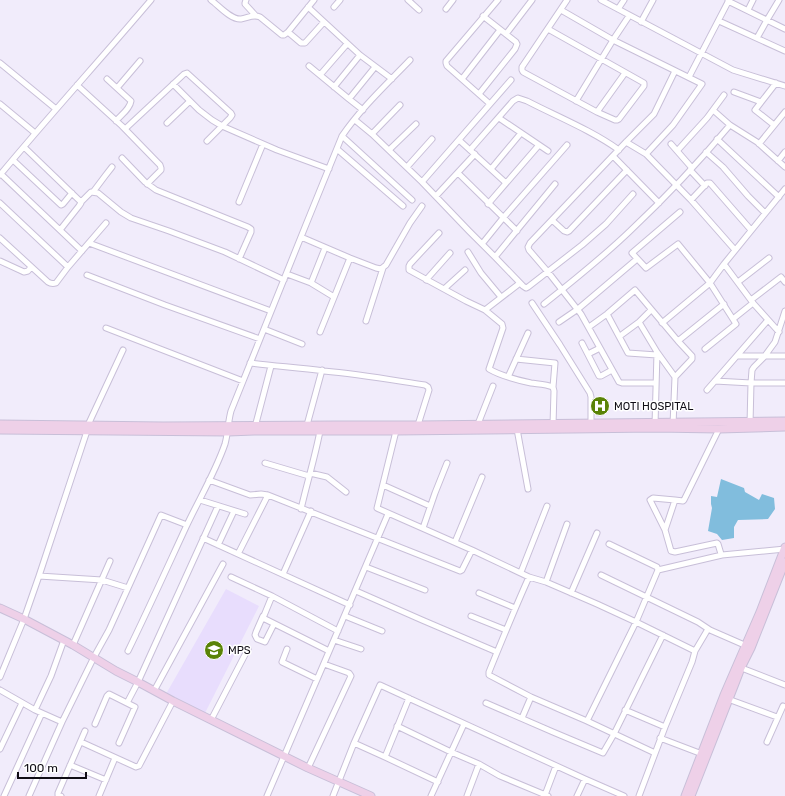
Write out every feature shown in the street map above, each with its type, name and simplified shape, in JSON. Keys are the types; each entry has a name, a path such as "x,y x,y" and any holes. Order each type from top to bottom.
{"main road":[{"path":"0,424 12,427 228,429 307,425 655,425 719,429 785,421"},
{"path":"673,426 750,425 785,427"},
{"path":"255,428 320,431 396,431 517,429 553,426"},
{"path":"0,430 12,427"},
{"path":"748,647 785,549"},
{"path":"685,796 738,667 785,562"},
{"path":"0,608 24,618 172,702 367,795"},
{"path":"691,796 728,699 738,667"}],"street":[{"path":"82,251 1,175 35,133 151,0"},
{"path":"211,0 235,19 256,16"},
{"path":"246,0 245,4 256,16 260,17 284,35 314,0"},
{"path":"334,8 340,0"},
{"path":"408,0 419,10"},
{"path":"446,10 453,0"},
{"path":"490,104 447,66 446,61 498,0"},
{"path":"506,34 532,0"},
{"path":"548,29 644,83 644,86 617,120 576,101 523,72 522,70 522,67 567,0"},
{"path":"601,0 733,70 785,86"},
{"path":"618,9 624,0"},
{"path":"641,22 653,0"},
{"path":"688,77 719,21 728,0 785,28"},
{"path":"748,10 753,0"},
{"path":"757,38 780,0 785,2"},
{"path":"308,7 347,44 375,68 392,79"},
{"path":"561,10 613,40 702,84 672,125 646,154"},
{"path":"479,94 517,44 483,16"},
{"path":"576,101 629,16"},
{"path":"719,21 785,51"},
{"path":"288,32 302,43 305,43 324,22"},
{"path":"462,79 500,30"},
{"path":"320,75 347,44"},
{"path":"334,87 360,55"},
{"path":"128,652 222,452 231,411 342,136 410,60"},
{"path":"117,88 140,61"},
{"path":"0,64 56,109"},
{"path":"309,66 364,110"},
{"path":"349,99 375,68"},
{"path":"656,383 620,382 578,309 528,248 552,220 654,114 675,71"},
{"path":"125,130 173,84 187,73 232,115 207,141"},
{"path":"598,112 625,73"},
{"path":"107,79 131,101 116,121"},
{"path":"422,182 511,80"},
{"path":"774,125 755,110 776,83"},
{"path":"173,84 205,115 222,126 263,144 329,169"},
{"path":"77,86 153,157 161,168 147,184"},
{"path":"734,92 762,102"},
{"path":"677,151 697,130 724,95"},
{"path":"470,150 513,101 518,98 582,128 619,150"},
{"path":"167,123 190,100"},
{"path":"0,104 35,133"},
{"path":"372,134 400,105"},
{"path":"713,110 730,125 759,144 785,167"},
{"path":"759,144 785,112"},
{"path":"499,118 548,151"},
{"path":"355,120 372,134 422,182 526,288 548,272 606,224 633,194"},
{"path":"389,150 416,124"},
{"path":"544,304 630,232 691,169 730,125"},
{"path":"491,169 521,133"},
{"path":"342,136 412,200"},
{"path":"406,167 432,139"},
{"path":"718,139 779,197"},
{"path":"459,140 506,184"},
{"path":"626,142 646,154 691,200 735,250"},
{"path":"239,202 263,144"},
{"path":"671,144 705,186"},
{"path":"488,204 539,145"},
{"path":"482,244 567,145"},
{"path":"24,147 81,202"},
{"path":"337,148 403,206"},
{"path":"706,152 720,163 746,194 765,213"},
{"path":"778,161 785,152"},
{"path":"436,196 475,154"},
{"path":"613,156 659,203"},
{"path":"122,158 150,187 251,229 240,259"},
{"path":"13,160 61,205 72,193"},
{"path":"60,230 81,202 88,194 93,192 112,168"},
{"path":"552,220 564,231 569,232 627,170"},
{"path":"458,173 517,231"},
{"path":"691,200 708,183 711,183 751,230"},
{"path":"495,257 555,184"},
{"path":"662,323 710,283 785,189"},
{"path":"93,192 98,193 121,212 131,218 201,242 284,280"},
{"path":"0,203 68,267"},
{"path":"366,321 383,268 422,206"},
{"path":"680,212 632,253 646,268 678,244 710,283 736,324 705,349"},
{"path":"0,238 48,282 54,284 106,223"},
{"path":"439,233 408,266 410,272 484,310 503,326 488,369 524,381 553,387"},
{"path":"301,236 350,258 376,268 383,268"},
{"path":"89,243 272,310"},
{"path":"310,283 325,248"},
{"path":"468,252 481,273 501,297"},
{"path":"426,280 450,253"},
{"path":"320,332 350,258"},
{"path":"559,322 578,309 637,258"},
{"path":"738,282 769,258"},
{"path":"0,261 24,272 28,271 31,267"},
{"path":"724,264 778,332"},
{"path":"444,289 465,270"},
{"path":"87,274 260,339"},
{"path":"286,274 310,283 334,297"},
{"path":"733,319 781,277 785,282"},
{"path":"484,310 520,283"},
{"path":"588,327 607,314 635,290 662,323 691,354 692,358 675,377"},
{"path":"532,303 590,393 591,426"},
{"path":"678,341 724,304"},
{"path":"620,336 639,322 651,310"},
{"path":"750,425 752,373 754,367 775,342 785,311"},
{"path":"607,314 628,353 657,353"},
{"path":"707,390 768,320"},
{"path":"639,322 657,353 675,377 673,426"},
{"path":"106,328 243,381"},
{"path":"264,330 302,344"},
{"path":"508,376 528,333"},
{"path":"582,343 599,376 612,370"},
{"path":"588,354 600,348"},
{"path":"0,677 39,576 88,428 123,350"},
{"path":"655,425 657,353"},
{"path":"737,356 785,356"},
{"path":"516,358 555,363 553,387 553,426"},
{"path":"250,363 364,375 428,386 429,390 418,425"},
{"path":"255,428 271,366"},
{"path":"307,425 322,370"},
{"path":"715,381 785,383"},
{"path":"478,424 493,386"},
{"path":"517,429 528,489"},
{"path":"719,429 684,500 653,498 650,500 665,530 672,552 717,543 722,554"},
{"path":"301,508 320,431"},
{"path":"396,431 377,508 455,542 529,577 546,582 636,622 695,651"},
{"path":"265,463 327,477 346,492"},
{"path":"423,528 447,463"},
{"path":"455,542 482,477"},
{"path":"209,480 250,495 268,495 461,571 472,550"},
{"path":"383,485 430,506"},
{"path":"238,554 268,495"},
{"path":"200,500 244,514"},
{"path":"665,530 675,500"},
{"path":"127,703 218,506"},
{"path":"521,572 547,506"},
{"path":"218,545 234,511"},
{"path":"283,574 311,511"},
{"path":"267,796 388,514"},
{"path":"29,796 62,722 109,630 161,515 187,525"},
{"path":"546,582 567,524"},
{"path":"571,593 597,533"},
{"path":"203,538 350,605"},
{"path":"609,544 657,567 658,570"},
{"path":"658,570 722,554 785,549"},
{"path":"73,645 110,561"},
{"path":"154,691 223,564"},
{"path":"366,567 425,590"},
{"path":"587,721 636,622 658,570"},
{"path":"601,575 698,622 708,629 748,647"},
{"path":"39,576 102,580 128,588"},
{"path":"231,577 272,596 338,631"},
{"path":"529,577 497,652 489,675 531,697 655,753"},
{"path":"356,591 497,652"},
{"path":"479,593 515,608"},
{"path":"272,596 256,632 255,635 257,639 265,642 274,624"},
{"path":"263,616 263,618 274,624 329,651"},
{"path":"344,616 382,631"},
{"path":"471,616 506,630"},
{"path":"638,796 660,738 692,662 695,651 708,629"},
{"path":"486,703 604,753 662,635"},
{"path":"35,710 51,676 64,640"},
{"path":"334,640 361,650"},
{"path":"211,720 248,649"},
{"path":"287,649 282,662 317,679"},
{"path":"308,768 351,676 349,673 324,664"},
{"path":"738,667 785,685"},
{"path":"333,796 354,743 380,685 624,796"},
{"path":"0,690 35,710 62,722"},
{"path":"95,724 108,694 136,708 119,743"},
{"path":"522,718 531,697"},
{"path":"385,757 409,698"},
{"path":"728,699 777,717"},
{"path":"81,742 136,767 139,766 172,702"},
{"path":"0,749 22,703"},
{"path":"767,742 783,706"},
{"path":"625,710 665,727"},
{"path":"4,796 42,713"},
{"path":"431,796 464,724"},
{"path":"398,726 479,764 500,776 546,795 556,766"},
{"path":"60,796 58,793 85,731"},
{"path":"660,738 702,754"},
{"path":"354,743 438,782"},
{"path":"99,796 115,758"},
{"path":"467,796 479,764"},
{"path":"70,765 106,780"},
{"path":"577,796 585,779"}],"shaded area":[{"name":"MOTI HOSPITAL","path":"596,397 605,397 604,414 602,417 596,417"},
{"name":"MPS","path":"226,589 259,606 204,715 166,694"}],"water":[{"path":"721,479 744,488 745,492 759,500 762,494 774,498 775,509 768,519 738,520 734,527 734,538 722,540 717,534 708,531 712,508 711,496 717,497"}],"place":[{"name":"MOTI HOSPITAL","path":"600,406"},
{"name":"MPS","path":"214,650"}]}
